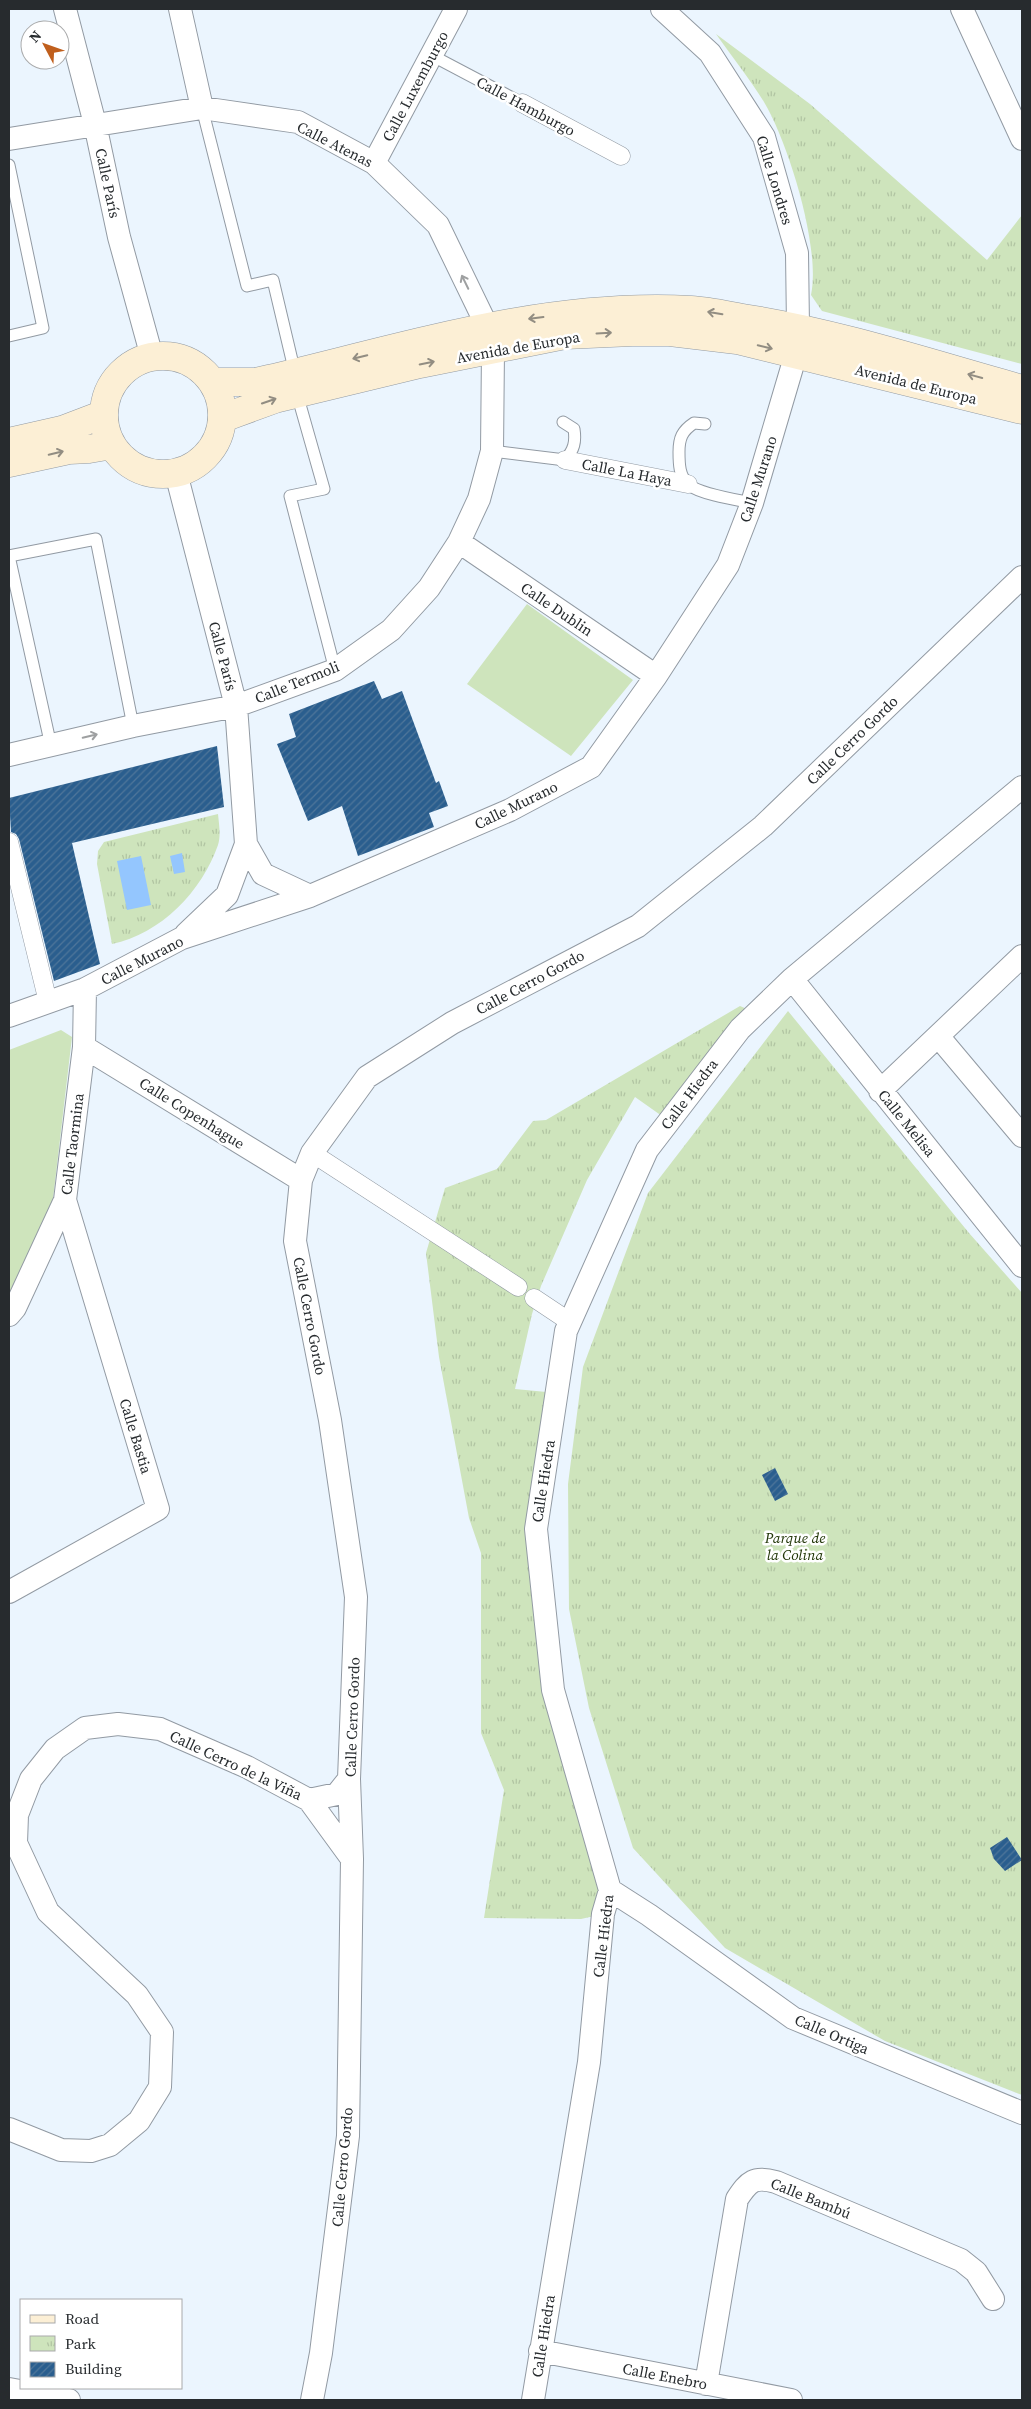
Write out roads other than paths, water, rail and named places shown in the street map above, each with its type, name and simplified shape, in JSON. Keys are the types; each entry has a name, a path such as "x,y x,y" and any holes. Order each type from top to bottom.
{"main road":[{"path":"490,338 618,309 693,310 798,327 1022,389"},
{"name":"Avenida de Europa","path":"223,418 275,399 296,383 420,364 490,338 670,332 737,340 1022,410"},
{"path":"170,356 187,360 202,369 213,382 223,418 218,436 209,453 194,465 176,473 157,474 139,469 124,459 112,444 106,430 104,414 108,394 118,377 133,364 152,357 170,356"},
{"path":"213,382 296,383"},
{"path":"9,442 62,430 104,414"},
{"path":"9,464 69,450 89,449 112,444"}],"street":[{"name":"Calle París","path":"65,9 95,124 119,237 152,357"},
{"path":"180,9 202,108"},
{"name":"Calle Luxemburgo","path":"374,163 456,9"},
{"name":"Calle Londres","path":"662,9 710,53 764,137 797,253 798,327"},
{"path":"962,9 1022,139"},
{"name":"Calle Hamburgo","path":"522,103 621,156"},
{"name":"Calle Atenas","path":"9,140 95,124 202,108 298,122 374,163 438,225 490,338"},
{"name":"Calle Termoli","path":"9,755 133,726 236,706 335,670 391,630 429,588 459,542 479,499 492,451 490,338"},
{"name":"Calle Murano","path":"9,1016 85,989 182,938 310,896 510,810 591,767 656,676 728,565 752,503 796,354"},
{"name":"Calle La Haya","path":"565,460 688,484"},
{"name":"Calle París","path":"176,473 236,706 246,844 227,895 182,938"},
{"name":"Calle Dublin","path":"459,542 656,676"},
{"name":"Calle Cerro Gordo","path":"312,2400 321,2354 348,2136 352,1859 349,1779 356,1597 330,1420 295,1241 301,1180 312,1153 367,1077 452,1023 638,926 763,826 1022,577"},
{"name":"Calle Hiedra","path":"533,2400 589,2062 603,1914 610,1890 553,1690 536,1529 566,1330 647,1150 740,1028 792,979 1022,787"},
{"path":"9,842 48,1002"},
{"name":"Calle París","path":"246,844 263,874 310,896"},
{"path":"880,1091 1022,956"},
{"name":"Calle Melisa","path":"792,979 1022,1266"},
{"name":"Calle Taormina","path":"9,1315 15,1308 65,1200 84,1046 85,989"},
{"path":"938,1036 1022,1136"},
{"name":"Calle Copenhague","path":"84,1046 301,1180"},
{"path":"312,1153 518,1288"},
{"name":"Calle Bastia","path":"9,1592 158,1509 65,1200"},
{"path":"534,1298 570,1322"},
{"name":"Calle Cerro de la Viña","path":"9,2129 62,2150 91,2151 110,2145 139,2121 160,2087 162,2032 137,1995 48,1912 16,1843 17,1815 31,1779 55,1749 85,1728 118,1724 160,1729 247,1767 309,1800 352,1859"},
{"path":"309,1800 337,1794 349,1779"},
{"name":"Calle Ortiga","path":"610,1890 649,1915 793,2018 1022,2113"},
{"name":"Calle Bambú","path":"706,2384 737,2199 744,2187 753,2180 765,2179 776,2182 961,2260 976,2272 993,2299"},
{"name":"Calle Enebro","path":"540,2351 791,2400"},
{"path":"9,2388 69,2400"}],"lane":[{"name":"Calle Hamburgo","path":"431,55 522,103"},
{"path":"202,108 247,286 273,280 296,383 324,489 290,496 335,670"},
{"path":"9,166 43,328 9,336"},
{"name":"Calle La Haya","path":"492,451 565,460 572,453 576,440 574,429 563,422"},
{"name":"Calle La Haya","path":"705,424 694,423 683,430 679,442 680,469 688,484 710,493 752,503"},
{"path":"50,746 9,556 96,539 133,726"}],"water":[{"path":"182,853 185,872 174,874 170,856"},
{"path":"141,856 151,905 127,910 117,861"}],"park label":[{"name":"Parque de la Colina","path":"795,1546"}]}
